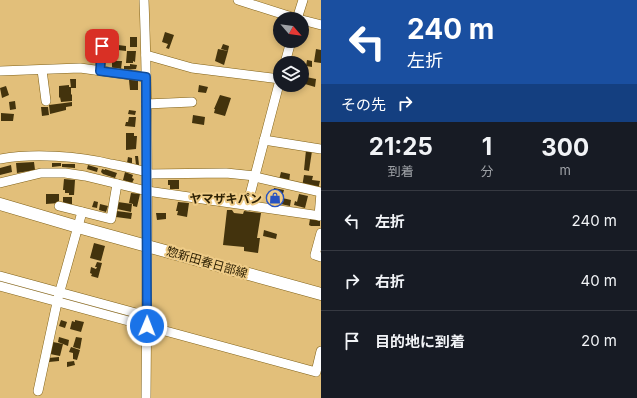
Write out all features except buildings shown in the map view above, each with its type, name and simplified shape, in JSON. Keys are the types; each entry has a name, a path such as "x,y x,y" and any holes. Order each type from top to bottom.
{"main road":[{"name":"惣新田春日部線","path":"0,204 321,294"}],"street":[{"path":"144,0 148,246 146,398"},
{"path":"238,0 276,12"},
{"path":"300,12 303,0"},
{"path":"309,22 321,25"},
{"path":"100,71 102,46"},
{"path":"146,55 192,68 273,79"},
{"path":"0,72 80,68 146,77"},
{"path":"42,70 46,101"},
{"path":"247,206 277,92"},
{"path":"146,104 192,102"},
{"path":"264,140 321,149"},
{"path":"0,159 28,156 68,158 109,163 147,175 226,173 255,177 321,192 320,216 147,191 85,176 41,173 0,183"},
{"path":"59,206 111,220 117,184"},
{"path":"38,391 57,302 82,212"},
{"path":"321,233 315,255 321,257"},
{"path":"0,276 148,316"},
{"path":"0,286 316,372 321,351"}],"place":[{"name":"ヤマザキパン","path":"275,198"}],"route":[{"path":"102,46 100,71 146,77 148,246 147,326"}]}
